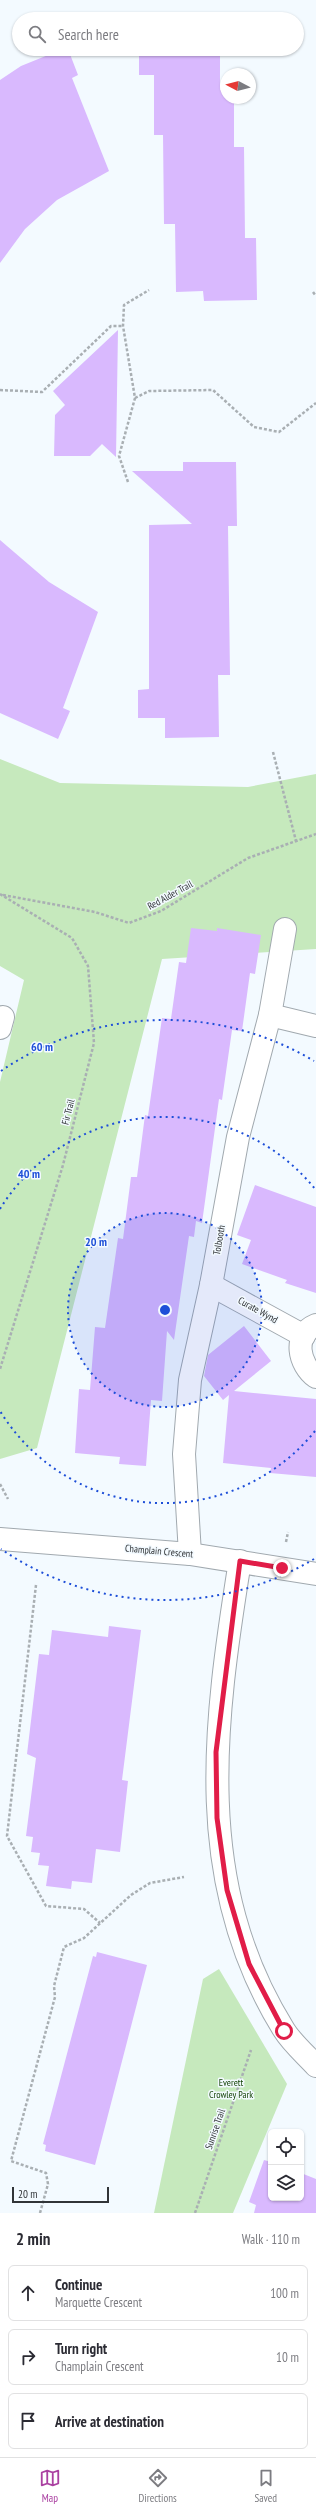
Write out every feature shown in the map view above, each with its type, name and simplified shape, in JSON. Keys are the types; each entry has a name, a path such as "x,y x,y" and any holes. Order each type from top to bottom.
{"street":[{"name":"Tolbooth","path":"190,1554 184,1454 190,1380 211,1285 238,1136 270,1015 285,929"},
{"path":"270,1015 316,1026"},
{"name":"Curate Wynd","path":"211,1285 310,1330"},
{"path":"310,1330 300,1348 302,1361 309,1372 316,1377"},
{"name":"Champlain Crescent","path":"0,1539 190,1554 316,1574"},
{"path":"240,1561 216,1752 217,1818 227,1890 249,1964 284,2031 316,2066"}],"path":[{"path":"128,482 119,456 135,398 123,326 124,305 149,290"},
{"path":"313,292 316,296"},
{"path":"0,390 42,392 111,326 123,326"},
{"path":"135,398 149,391 213,390 254,427 279,432 316,403"},
{"path":"273,752 296,841"},
{"name":"Red Alder Trail","path":"0,894 94,912 129,923 161,911 248,858 316,834"},
{"name":"Fir Trail","path":"0,894 72,938 88,966 94,1043 63,1165 0,1369"},
{"path":"0,1484 8,1499"},
{"path":"286,1542 288,1532"},
{"path":"36,1585 6,1836 46,1906 84,1909 100,1923"},
{"path":"40,2213 48,2184 46,2173 12,2161 55,1997 54,1986 64,1947 84,1938 131,1895 150,1883 184,1877"},
{"name":"Sunrise Trail","path":"195,2213 251,2050"}],"green space":[{"path":"0,759 60,783 248,787 316,774 316,949 162,959 37,1448 0,1459 0,1082 24,980 0,966"},
{"name":"Everett Crowley Park","path":"219,1969 287,2084 233,2213 154,2213 203,1979"}],"building":[{"path":"46,56 71,56 78,75 72,78 109,171 57,200 25,229 0,263 0,80 21,66"},
{"path":"139,56 220,56 220,104 234,104 234,147 244,147 245,238 256,238 257,300 204,301 203,291 176,292 175,224 164,224 163,135 154,135 154,75 139,75"},
{"path":"118,330 116,457 102,444 90,456 54,456 55,415 65,405 53,391"},
{"path":"183,462 236,462 237,526 228,526 230,675 218,675 219,737 165,738 165,718 138,718 138,690 149,689 149,525 192,524 132,471 183,471"},
{"path":"0,540 49,582 98,612 63,708 70,711 58,739 0,713"},
{"path":"191,928 217,931 217,928 261,935 255,974 250,973 242,1031 232,1030 222,1100 219,1099 202,1223 196,1221 194,1237 189,1236 174,1340 167,1331 162,1401 151,1400 146,1466 119,1464 120,1457 75,1453 79,1389 90,1390 95,1327 105,1328 118,1238 123,1239 131,1177 137,1177 145,1115 148,1116 162,1018 171,1019 179,962 186,963"},
{"path":"255,1185 316,1207 316,1293 285,1283 287,1280 242,1264 251,1240 237,1235"},
{"path":"244,1326 271,1361 234,1391 316,1399 316,1477 270,1473 271,1468 223,1463 229,1395 223,1400 204,1376 208,1355"},
{"path":"109,1626 141,1630 122,1780 128,1781 120,1852 96,1849 92,1883 72,1881 71,1889 46,1886 49,1866 38,1865 40,1853 31,1852 33,1837 26,1836 36,1758 27,1754 39,1654 49,1655 52,1630 108,1637"},
{"path":"97,1952 147,1965 95,2165 45,2151 46,2145 43,2144 93,1956 96,1957"},
{"path":"264,2160 268,2161 268,2201 304,2201 304,2174 316,2179 316,2213 254,2213 256,2205 249,2202"}],"route":[{"path":"282,1568 240,1561 232,1609 216,1752 217,1818 227,1890 249,1964 284,2031"}]}
